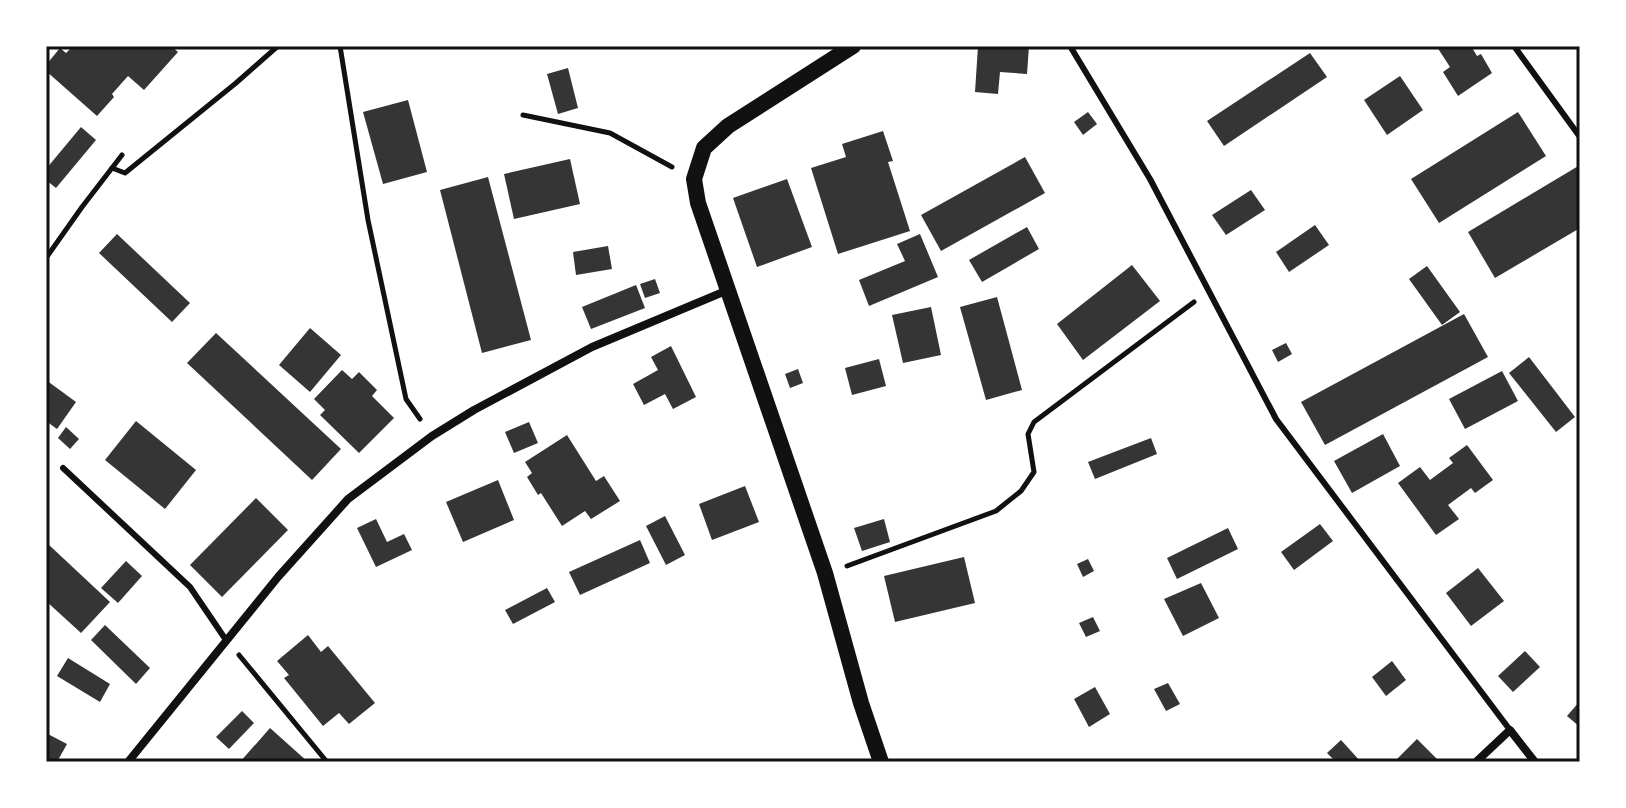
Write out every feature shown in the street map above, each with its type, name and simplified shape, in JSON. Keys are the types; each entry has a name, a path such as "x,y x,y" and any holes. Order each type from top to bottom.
{"main road":[{"path":"853,46 728,126 704,148 694,179 698,203 825,573 861,703 881,762"}],"street":[{"path":"128,762 278,577 348,499 432,436 474,410 592,347 728,290"},
{"path":"1476,762 1510,730 1535,762"}],"lane":[{"path":"1070,46 1150,179 1276,419 1510,730"},
{"path":"1514,46 1580,137"},
{"path":"63,468 190,587 226,640"}],"path":[{"path":"112,168 125,173 278,46"},
{"path":"340,46 368,220 406,399 432,436"},
{"path":"523,115 610,133 694,179"},
{"path":"46,258 122,155"},
{"path":"825,573 996,511 1021,491 1034,472 1028,434 1034,422 1208,292"},
{"path":"226,640 327,762"}],"building":[{"path":"73,46 171,46 178,52 144,90 128,76 97,116 46,71 46,65 60,48 66,53"},
{"path":"978,46 1029,46 1027,74 1000,72 998,94 975,92"},
{"path":"1439,46 1471,46 1477,56 1481,54 1492,73 1458,96 1443,72 1450,67"},
{"path":"1310,53 1327,77 1224,146 1207,121"},
{"path":"568,68 578,108 558,114 547,74"},
{"path":"1400,76 1423,110 1387,135 1364,100"},
{"path":"408,100 427,172 383,184 363,112"},
{"path":"1088,112 1097,124 1083,135 1074,122"},
{"path":"1518,112 1546,156 1439,223 1411,179"},
{"path":"81,127 96,140 56,188 46,180 46,169"},
{"path":"883,131 893,161 888,162 910,231 838,254 811,168 846,157 842,144"},
{"path":"1025,157 1045,193 941,251 921,215"},
{"path":"570,159 580,204 514,219 504,174"},
{"path":"1580,165 1580,228 1495,278 1468,232"},
{"path":"488,177 531,340 482,353 440,190"},
{"path":"787,179 812,247 757,267 733,198"},
{"path":"1251,190 1265,210 1226,235 1212,215"},
{"path":"1315,225 1329,245 1289,272 1276,252"},
{"path":"1027,227 1039,249 982,282 969,260"},
{"path":"117,234 190,303 172,322 99,253"},
{"path":"920,234 938,277 869,306 859,280 905,261 897,244"},
{"path":"608,246 612,269 576,275 573,252"},
{"path":"1132,265 1160,301 1083,360 1057,324"},
{"path":"1427,266 1460,312 1442,325 1409,279"},
{"path":"655,279 660,293 645,298 640,284"},
{"path":"636,285 645,308 591,329 582,307"},
{"path":"997,297 1022,390 986,400 960,307"},
{"path":"931,307 941,355 903,363 892,315"},
{"path":"1464,314 1488,357 1325,445 1301,402"},
{"path":"310,328 341,355 310,392 279,365"},
{"path":"216,333 341,449 312,480 187,363"},
{"path":"1286,343 1292,354 1278,362 1272,350"},
{"path":"671,346 696,397 673,409 665,394 644,405 633,384 658,370 651,357"},
{"path":"1529,357 1575,417 1556,432 1509,373"},
{"path":"879,359 886,386 852,395 845,368"},
{"path":"798,369 803,383 790,388 785,374"},
{"path":"342,370 352,379 359,372 377,390 372,396 394,418 359,453 320,415 325,410 314,399"},
{"path":"1502,371 1518,401 1465,429 1449,399"},
{"path":"46,380 76,402 57,429 46,421"},
{"path":"136,421 196,470 165,509 105,460"},
{"path":"529,422 538,443 514,453 505,432"},
{"path":"66,427 79,439 70,449 58,438"},
{"path":"1383,434 1400,466 1352,493 1334,461"},
{"path":"567,435 596,481 604,476 620,501 591,519 585,511 562,526 527,477 532,473 525,462"},
{"path":"1151,438 1157,454 1095,479 1088,462"},
{"path":"1467,445 1493,480 1475,493 1471,488 1448,505 1459,519 1436,535 1398,483 1420,467 1430,480 1453,463 1449,458"},
{"path":"498,480 514,520 463,542 446,502"},
{"path":"745,486 759,522 712,540 699,504"},
{"path":"256,498 288,530 222,597 190,565"},
{"path":"665,516 685,555 666,565 646,526"},
{"path":"376,519 387,542 404,534 412,550 376,567 357,528"},
{"path":"884,519 890,542 862,551 854,528"},
{"path":"1320,524 1333,541 1294,570 1281,552"},
{"path":"1228,528 1238,549 1177,579 1167,558"},
{"path":"640,540 650,563 580,595 569,572"},
{"path":"48,544 110,602 81,633 46,601"},
{"path":"964,557 975,603 895,622 884,576"},
{"path":"1088,559 1094,571 1083,577 1077,564"},
{"path":"126,561 142,576 118,603 101,588"},
{"path":"1478,568 1504,601 1471,626 1446,593"},
{"path":"1201,583 1219,618 1183,636 1164,599"},
{"path":"547,588 555,602 513,624 505,610"},
{"path":"1093,617 1100,631 1086,637 1079,623"},
{"path":"105,625 150,668 136,684 91,640"},
{"path":"308,635 321,652 328,646 375,703 349,724 339,713 323,726 284,678 289,675 277,661"},
{"path":"1525,651 1540,667 1513,692 1498,676"},
{"path":"68,658 110,684 100,702 57,676"},
{"path":"1392,661 1406,680 1386,696 1372,677"},
{"path":"1168,683 1180,704 1166,711 1154,689"},
{"path":"1095,687 1110,714 1089,727 1074,699"},
{"path":"1580,701 1580,727 1567,716"},
{"path":"242,711 254,723 229,749 216,737"},
{"path":"270,728 308,762 240,762"},
{"path":"46,733 67,744 57,762 46,762"},
{"path":"1417,739 1440,762 1394,762"},
{"path":"1341,740 1361,762 1336,762 1327,753"}]}
